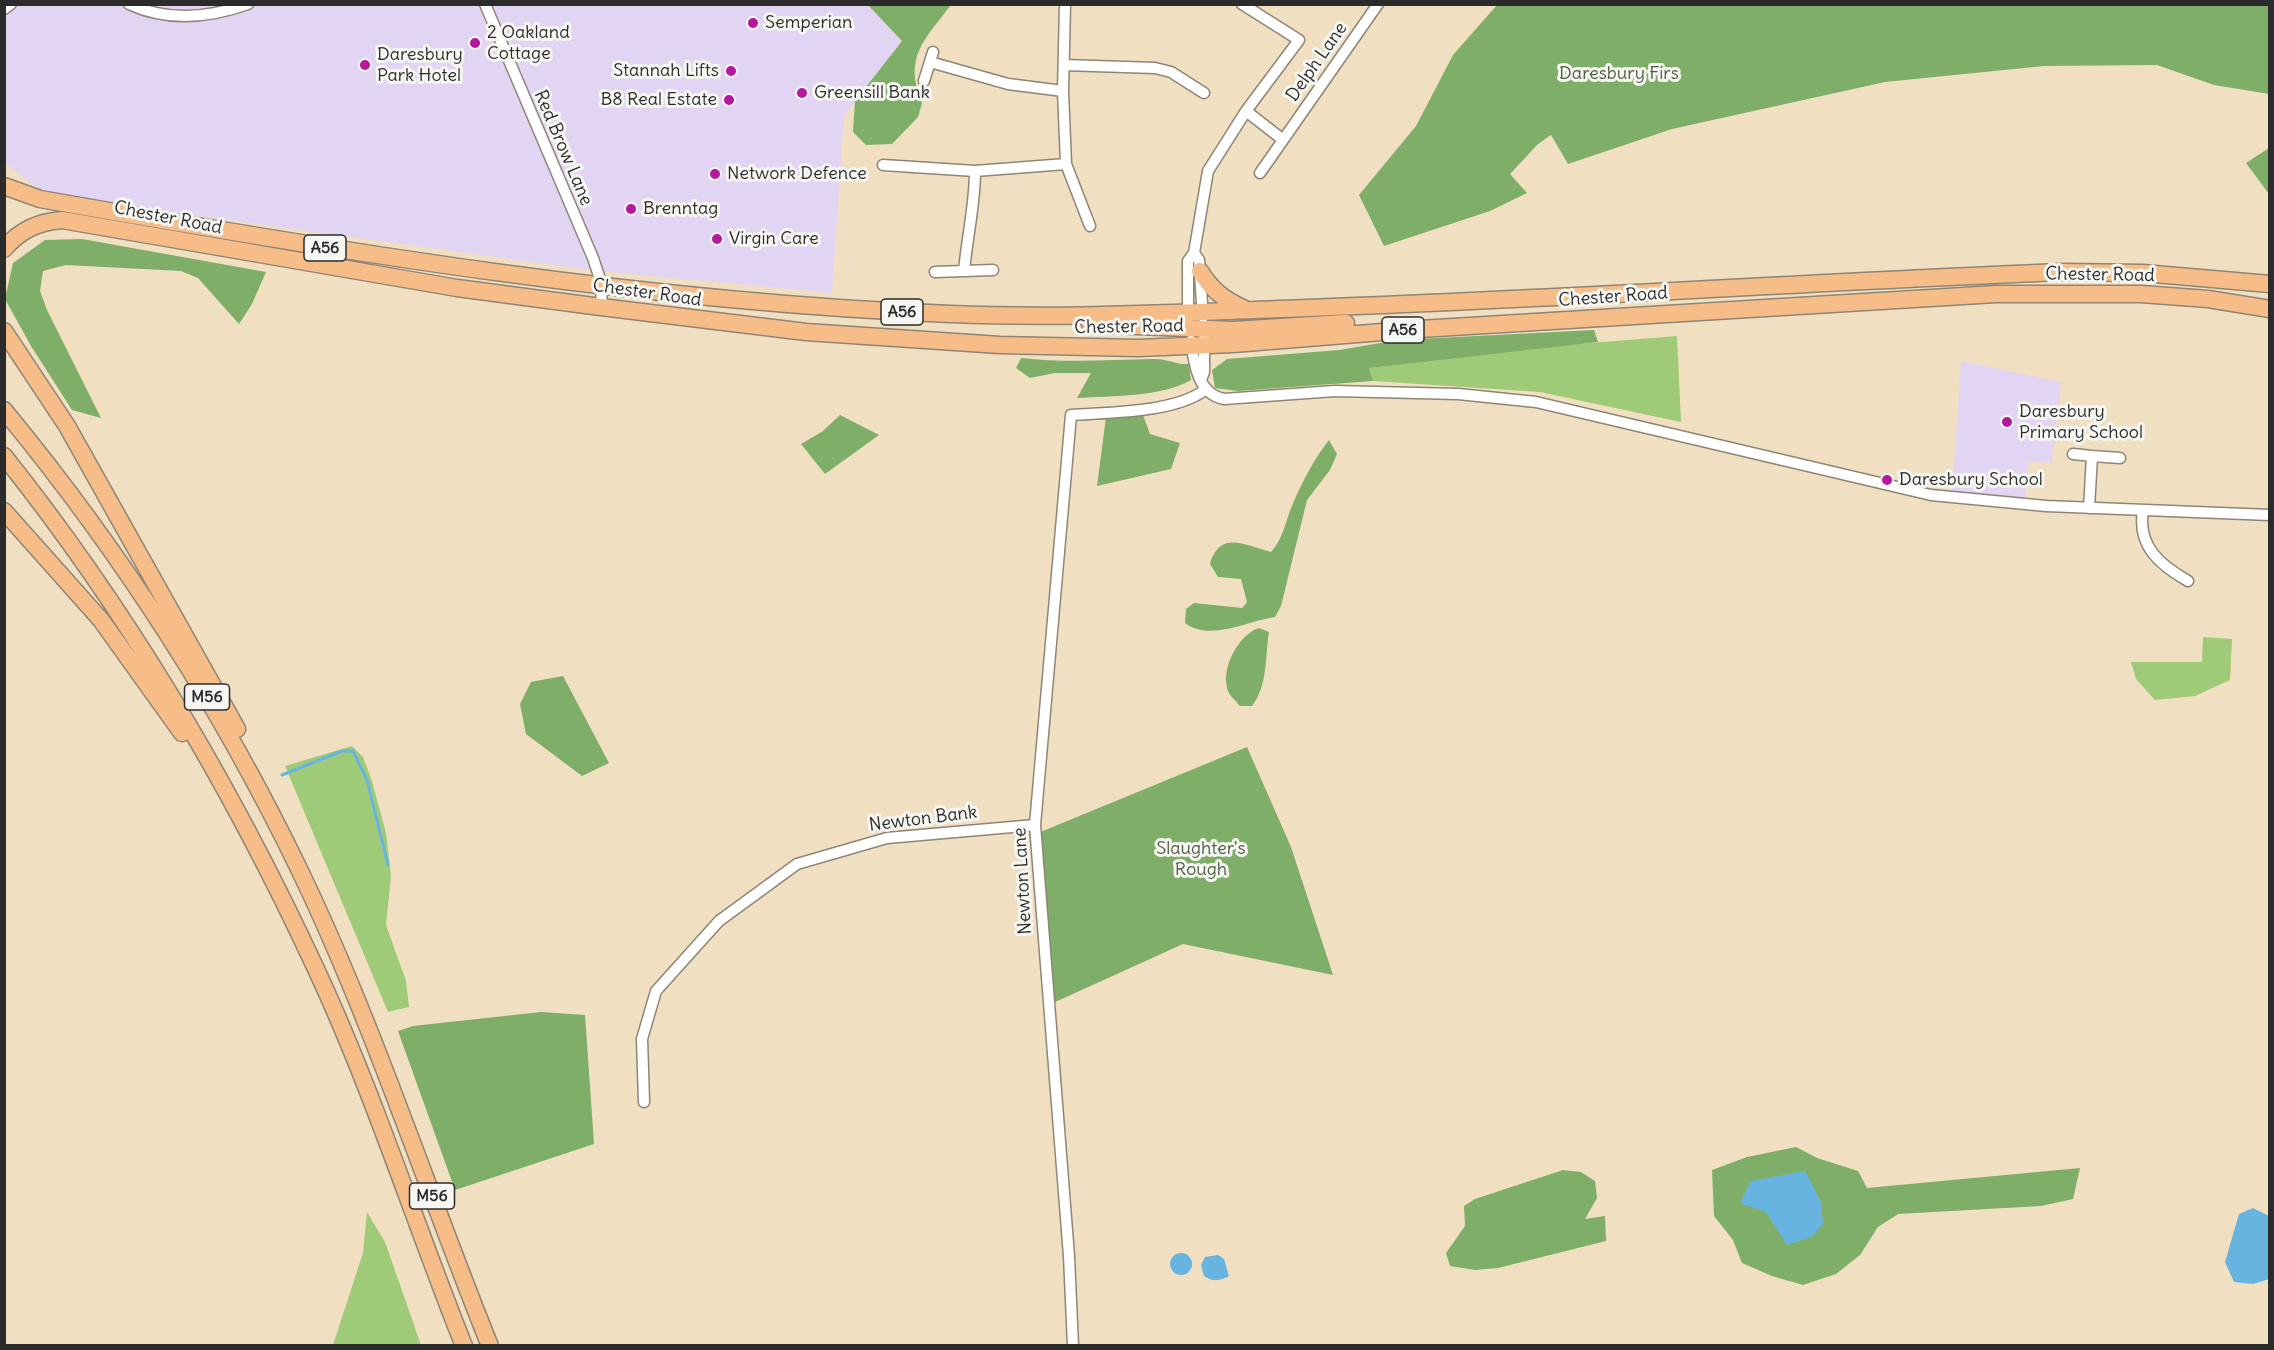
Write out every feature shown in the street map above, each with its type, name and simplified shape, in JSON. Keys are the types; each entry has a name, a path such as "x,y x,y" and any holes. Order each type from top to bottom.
{"highway":[{"name":"Chester Road","path":"4,186 40,199 380,257 602,285 861,310 1016,315 1196,328 1381,332 2006,294 2141,294 2208,299 2270,309"},
{"name":"Chester Road","path":"4,249 25,230 44,223 62,220 412,280 601,307 795,331 922,341 1078,347 1196,328 1247,310 2063,272 2143,273 2270,284"},
{"path":"1200,271 1216,293 1247,310"},
{"path":"4,331 66,426 220,695 242,738 270,812"},
{"name":"M56","path":"4,410 48,463 137,586 208,699 270,812 310,892 398,1099 490,1346"},
{"name":"M56","path":"4,456 71,544 147,654 244,823 276,885 338,1021 464,1346"},
{"path":"4,511 67,578 124,650 244,823"}],"street":[{"path":"4,9 11,4"},
{"path":"129,4 170,16 194,17 223,13 248,4"},
{"name":"Red Brow Lane","path":"484,4 593,258 602,285 601,307"},
{"path":"1065,4 1066,164 1090,226"},
{"name":"Delph Lane","path":"1204,384 1188,261 1194,253 1208,171 1246,111 1299,40 1242,4"},
{"name":"Delph Lane","path":"1260,173 1378,4"},
{"path":"924,81 932,57 1008,84 1064,91"},
{"path":"1064,65 1155,68 1178,76 1204,93"},
{"path":"1246,111 1282,139"},
{"path":"883,165 975,171 1066,164"},
{"path":"964,271 968,227 975,200 975,171"},
{"name":"Delph Lane","path":"1194,253 1199,260 1200,271 1196,328"},
{"path":"935,272 993,270"},
{"path":"1204,384 1212,396 1224,399 1335,391 1458,394 1536,402 1931,495 1970,501 2144,511 2270,515"},
{"name":"Newton Lane","path":"1072,1346 1069,1256 1035,825 1071,415 1171,404 1190,399 1204,384"},
{"path":"2073,453 2120,458"},
{"path":"2089,508 2092,456"},
{"path":"2144,511 2143,532 2154,558 2188,581"},
{"name":"Newton Bank","path":"644,1102 642,1039 656,991 719,921 797,864 887,838 1035,825"}],"shaded area":[{"path":"4,5 936,5 901,42 844,116 832,293 598,271 46,195 5,163"},
{"name":"Daresbury Primary School","path":"1961,361 2061,382 2052,463 2029,461 2025,500 1952,494"}],"green space":[{"path":"868,5 951,5 919,50 915,74 922,103 918,117 892,144 866,145 853,132 855,101 902,41"},
{"name":"Daresbury Firs","path":"1497,5 2269,5 2269,94 2214,85 2157,65 2044,66 1885,82 1672,129 1568,164 1551,135 1538,144 1510,174 1527,193 1490,211 1384,246 1359,195 1416,126 1453,55"},
{"path":"2269,148 2269,194 2246,163"},
{"path":"82,239 266,272 252,304 239,324 198,278 181,271 66,265 43,271 40,291 47,310 101,418 72,410 31,346 5,299 13,263 45,240"},
{"path":"1594,330 1598,342 1369,368 1373,381 1238,391 1215,388 1212,370 1227,359 1339,350 1398,340"},
{"path":"1677,336 1681,422 1540,392 1373,381 1369,368 1517,349"},
{"path":"1021,358 1070,361 1162,360 1189,364 1191,380 1179,386 1151,393 1077,398 1091,373 1055,373 1030,378 1016,368"},
{"path":"840,415 879,435 825,474 801,444 823,431"},
{"path":"1143,415 1150,434 1180,443 1171,469 1097,486 1106,417"},
{"path":"1329,440 1337,454 1330,470 1307,500 1281,606 1275,617 1217,631 1206,631 1185,623 1186,609 1194,603 1242,608 1247,602 1241,579 1218,577 1210,564 1214,553 1227,543 1243,544 1271,552 1282,534 1291,507 1306,477"},
{"path":"1259,628 1269,632 1261,689 1252,706 1240,706 1228,691 1226,682 1229,663 1244,638"},
{"path":"2203,637 2232,639 2230,680 2195,696 2155,700 2136,679 2131,662 2202,662"},
{"path":"563,676 609,763 582,776 526,734 520,704 531,682"},
{"path":"352,746 363,757 386,833 391,876 386,925 406,981 409,1007 388,1012 285,766"},
{"name":"Slaughter's Rough","path":"1247,747 1291,847 1333,975 1183,944 1053,1003 1038,833"},
{"path":"541,1012 585,1015 594,1144 455,1190 398,1031 413,1026"},
{"path":"1796,1147 1817,1158 1858,1171 1867,1188 2080,1168 2073,1199 2041,1206 1898,1214 1878,1227 1860,1255 1836,1274 1803,1285 1772,1276 1742,1263 1733,1240 1714,1216 1712,1170 1747,1157"},
{"path":"1563,1170 1581,1172 1595,1181 1597,1198 1585,1219 1605,1216 1606,1241 1498,1268 1475,1270 1450,1266 1446,1253 1465,1226 1464,1206 1475,1199"},
{"path":"367,1212 385,1242 421,1345 333,1345 363,1253"}],"water":[{"path":"1805,1171 1821,1202 1823,1224 1811,1237 1787,1245 1766,1212 1740,1203 1751,1181"},
{"path":"2253,1208 2269,1216 2269,1279 2253,1284 2234,1282 2225,1262 2239,1214"},
{"path":"1181,1253 1189,1256 1192,1264 1189,1272 1181,1275 1173,1272 1170,1264 1173,1256"},
{"path":"1218,1255 1224,1259 1229,1276 1213,1280 1204,1276 1201,1265 1205,1257"}],"waterway":[{"path":"282,775 342,751 353,751 367,780 388,865"}],"place":[{"name":"Semperian","path":"753,23"},
{"name":"2 Oakland Cottage","path":"475,43"},
{"name":"Daresbury Park Hotel","path":"365,65"},
{"name":"Stannah Lifts","path":"731,71"},
{"name":"Greensill Bank","path":"802,93"},
{"name":"B8 Real Estate","path":"729,100"},
{"name":"Network Defence","path":"715,174"},
{"name":"Brenntag","path":"631,209"},
{"name":"Virgin Care","path":"717,239"},
{"name":"Daresbury Primary School","path":"2007,422"},
{"name":"Daresbury School","path":"1887,480"}]}
